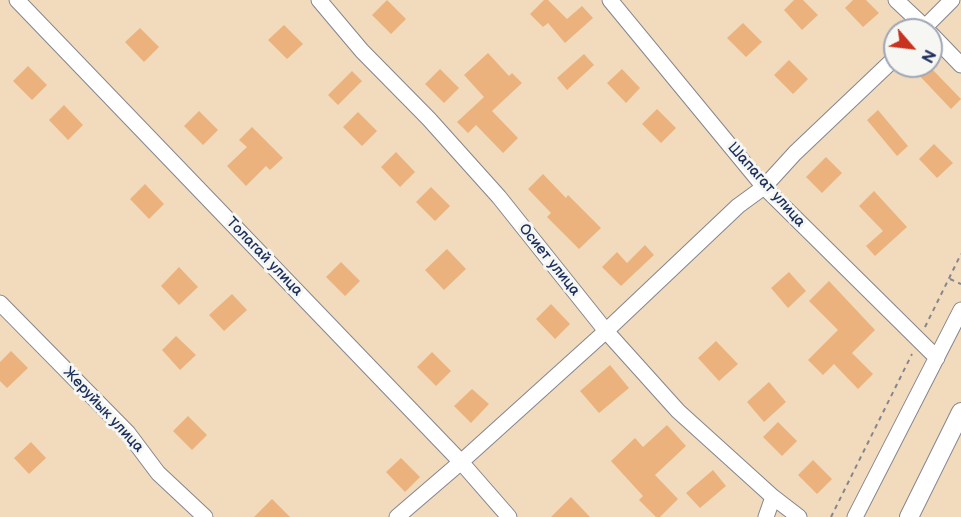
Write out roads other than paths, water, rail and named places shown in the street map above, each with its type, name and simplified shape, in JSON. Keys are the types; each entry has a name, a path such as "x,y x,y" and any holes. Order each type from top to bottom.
{"street":[{"name":"Толагай улица","path":"17,0 461,462 509,517"},
{"name":"Осиет улица","path":"319,0 362,51 429,119 499,197 606,331 678,411 773,497 799,517"},
{"name":"Шапагат улица","path":"610,0 764,187 937,358"},
{"path":"896,0 914,18"},
{"path":"936,18 952,0"},
{"path":"943,47 961,65"},
{"path":"397,517 606,331 738,206 764,187 795,153 883,69"},
{"name":"Жеруйык улица","path":"0,303 128,433 158,473 205,517"},
{"path":"855,517 961,310"},
{"path":"909,517 961,412"},
{"path":"766,517 773,497"}]}
